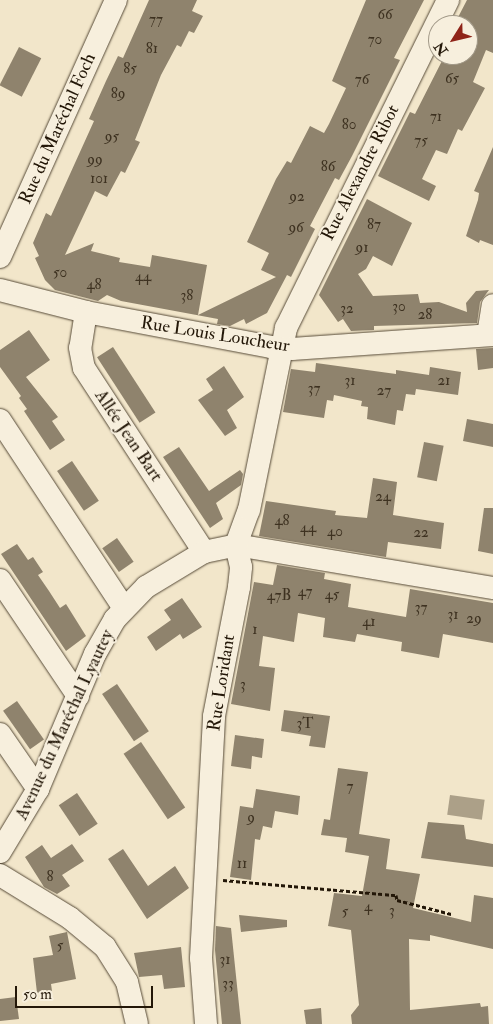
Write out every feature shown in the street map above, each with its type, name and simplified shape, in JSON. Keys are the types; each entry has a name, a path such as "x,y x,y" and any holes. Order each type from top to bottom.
{"street":[{"name":"Rue du Maréchal Foch","path":"0,257 116,0"},
{"name":"Rue Alexandre Ribot","path":"282,348 295,305 448,0"},
{"name":"Rue Louis Loucheur","path":"0,290 86,312 282,348 490,335"},
{"path":"490,335 493,305"},
{"name":"Allée Jean Bart","path":"86,312 80,348 84,368 204,552"},
{"path":"282,348 249,510 236,545 493,588"},
{"path":"0,420 124,608"},
{"name":"Avenue du Maréchal Lyautey","path":"0,852 38,788 102,641 124,608 156,579 204,552 236,545"},
{"name":"Rue Loridant","path":"206,1024 201,958 214,716 239,587 241,567 236,545"},
{"path":"0,580 78,696"},
{"path":"0,734 38,788"},
{"path":"0,875 70,918 105,947 127,982 137,1024"}],"path":[{"path":"205,878 396,895 396,900 451,914"}],"shaded area":[{"path":"450,795 485,800 482,820 447,815"}],"building":[{"path":"149,0 197,0 192,11 203,16 194,33 189,31 181,47 177,45 161,75 135,140 140,142 125,173 121,171 107,197 95,191 65,255 94,243 91,251 120,258 119,262 150,267 152,255 207,265 198,315 276,277 261,270 269,253 247,242 276,179 287,161 291,163 310,126 324,133 329,124 346,88 332,81 366,0 424,0 394,58 400,60 352,156 339,180 335,178 310,226 315,229 291,277 287,275 267,313 246,324 244,319 230,326 217,324 218,319 121,301 107,295 98,301 55,290 45,280 35,258 39,256 33,243 46,213 51,216 94,121 89,119 106,81 118,56 123,58"},
{"path":"467,0 493,0 493,53 486,50 473,82 485,88 462,131 458,129 447,154 436,150 422,179 436,186 429,201 378,176 410,112 415,114 440,65 478,65 478,15 459,15"},
{"path":"19,47 41,58 22,97 0,86"},
{"path":"493,147 493,245 480,240 479,243 466,236 478,200 479,193 474,191"},
{"path":"367,199 412,223 392,266 373,256 366,269 358,274 373,296 418,294 420,303 439,302 467,312 466,303 476,291 489,290 480,302 477,323 374,326 374,330 351,331 343,319 338,322 319,295"},
{"path":"29,330 50,360 26,377 58,417 52,421 65,440 50,450 24,411 27,409 19,398 21,396 0,367 0,350"},
{"path":"113,347 155,412 140,423 97,357"},
{"path":"493,348 493,368 478,370 476,349"},
{"path":"316,363 396,374 396,370 429,375 430,367 461,372 458,395 416,389 415,395 406,394 403,411 397,410 395,425 367,419 368,407 361,406 362,401 334,395 333,401 327,400 324,418 283,412 291,369 315,372"},
{"path":"224,366 244,397 227,410 237,428 225,436 198,400 213,390 206,379"},
{"path":"467,419 493,424 493,447 463,441"},
{"path":"424,442 444,446 437,481 417,477"},
{"path":"179,447 209,491 240,470 243,474 241,485 216,503 223,519 210,528 163,457"},
{"path":"72,461 99,501 84,511 57,471"},
{"path":"373,478 397,482 393,515 444,523 441,549 388,542 386,557 259,536 266,501 336,511 335,515 367,518"},
{"path":"484,508 493,508 493,554 478,551"},
{"path":"117,538 134,562 119,572 102,548"},
{"path":"17,544 28,560 33,557 43,572 38,575 60,608 66,604 86,636 66,651 1,554"},
{"path":"277,565 325,573 324,579 351,584 348,607 406,617 410,589 493,603 493,643 443,634 439,658 401,651 402,642 357,634 355,642 323,637 325,618 298,613 294,642 263,636 259,666 275,668 270,711 231,704 254,582 273,585"},
{"path":"182,598 202,627 183,639 180,634 156,651 147,637 171,620 164,610"},
{"path":"117,684 149,731 134,741 102,694"},
{"path":"17,701 44,740 30,749 3,711"},
{"path":"284,710 330,716 325,748 309,746 311,736 281,731"},
{"path":"235,735 264,739 262,758 252,756 251,769 231,766"},
{"path":"141,742 185,807 168,819 124,754"},
{"path":"338,768 368,772 359,834 390,839 386,869 420,874 413,908 471,922 474,895 493,898 493,949 430,935 430,941 409,939 410,1010 480,1003 481,1007 488,1006 489,1024 352,1024 351,1015 359,1005 351,930 328,926 334,893 362,896 369,856 345,852 347,838 321,835 324,819 330,820"},
{"path":"256,789 300,796 298,815 275,811 272,828 263,826 260,840 255,839 251,880 230,877 240,806 253,808"},
{"path":"77,793 98,824 79,836 59,805"},
{"path":"428,822 464,825 466,839 493,844 493,867 421,858"},
{"path":"72,844 84,861 62,875 70,886 57,894 44,887 25,857 42,845 51,858"},
{"path":"123,849 148,886 175,866 189,888 147,919 108,859"},
{"path":"239,915 287,920 287,927 241,932"},
{"path":"216,926 231,928 241,1024 222,1024 215,950"},
{"path":"67,932 76,979 51,984 52,991 37,993 33,958 53,955 49,936"},
{"path":"181,947 185,987 164,989 162,975 139,977 134,953"},
{"path":"16,997 19,1019 0,1021 0,999"},
{"path":"321,1008 322,1024 306,1024 304,1010"}]}
